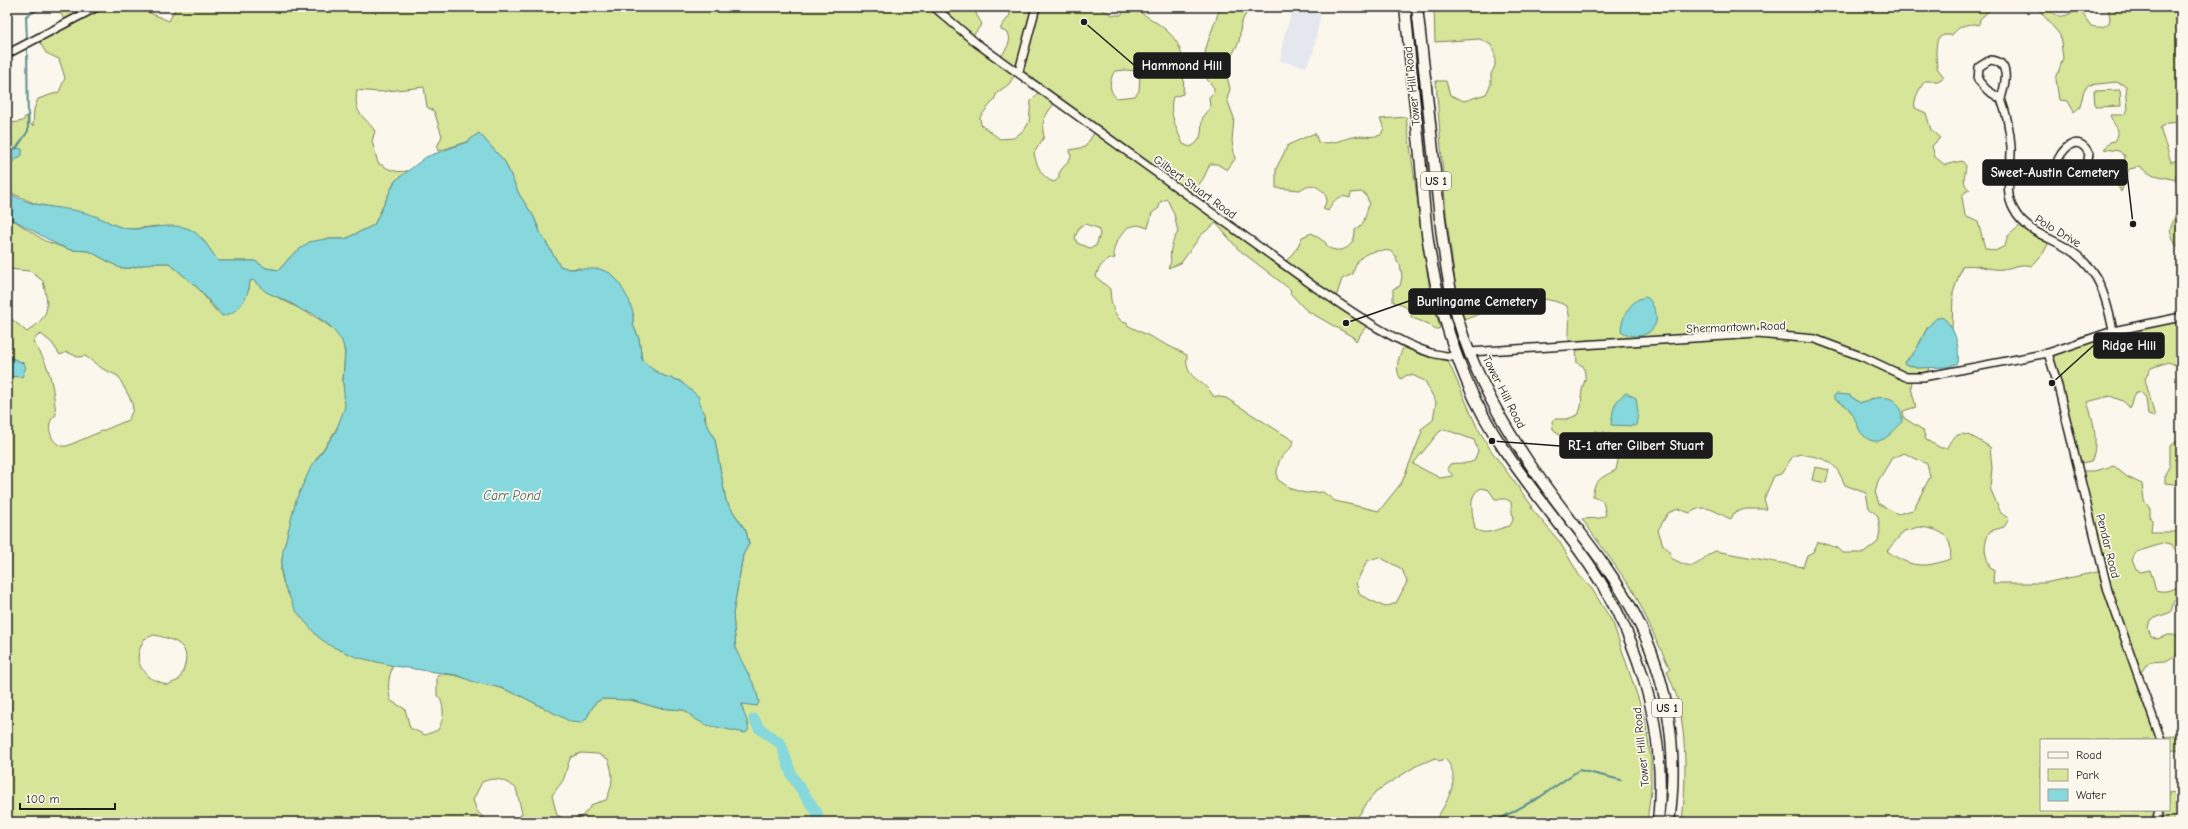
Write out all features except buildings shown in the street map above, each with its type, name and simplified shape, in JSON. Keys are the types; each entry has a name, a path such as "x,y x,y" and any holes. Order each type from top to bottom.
{"highway":[{"name":"Tower Hill Road","path":"1405,7 1429,247 1446,322 1467,382 1498,443 1592,569 1615,607 1628,635 1644,678 1654,724 1658,771 1658,822"},
{"path":"1413,7 1414,15 1419,21"},
{"name":"Tower Hill Road","path":"1417,7 1443,253 1450,291 1469,352 1490,398 1511,436 1541,480 1610,573 1634,612 1644,633 1660,677 1670,722 1673,770 1669,822"}],"street":[{"path":"7,54 97,7"},
{"name":"Gilbert Stuart Road","path":"934,7 975,42 1019,71 1284,266 1342,305 1418,348 1458,358"},
{"path":"1019,71 1036,7"},
{"name":"Polo Drive","path":"2001,99 1987,90 1978,80 1979,67 1986,62 2000,62 2004,69 2005,84 2001,99 2010,131 2011,173 2008,193 2013,210 2018,217 2038,233 2068,248 2088,264 2104,292 2113,331"},
{"path":"2011,173 2029,173 2056,165 2064,149 2072,144 2081,145 2089,154 2087,165 2081,171 2066,171 2056,165"},
{"name":"Shermantown Road","path":"1469,352 1757,334 1783,335 1815,339 1863,357 1906,377 1923,378 2048,353 2113,331 2181,317"},
{"name":"Pendar Road","path":"2048,353 2057,382 2108,591 2161,739"},
{"path":"2156,822 2159,811"}],"shaded area":[{"path":"1294,7 1322,7 1313,54 1306,67 1280,61 1283,39"}],"green space":[{"path":"57,7 125,7 150,13 169,21 176,7 979,7 976,14 982,24 972,37 1000,58 1010,40 1008,33 1001,30 1001,27 1010,15 1009,7 1100,7 1113,15 1121,15 1127,7 1137,7 1138,11 1171,35 1181,53 1184,77 1183,94 1173,97 1172,115 1183,144 1190,147 1199,140 1202,119 1209,110 1209,97 1214,92 1214,88 1206,78 1204,62 1205,52 1220,7 1236,7 1247,12 1241,23 1239,42 1231,57 1227,76 1230,89 1227,99 1234,118 1232,141 1235,159 1227,170 1217,164 1210,164 1203,179 1190,196 1283,265 1297,248 1302,237 1312,233 1326,243 1327,247 1342,250 1347,248 1353,241 1355,230 1364,220 1370,204 1365,194 1361,192 1351,193 1350,198 1340,197 1334,201 1328,211 1323,209 1327,200 1325,193 1316,186 1310,185 1300,190 1276,188 1276,169 1288,145 1315,133 1318,142 1323,143 1335,142 1356,136 1377,136 1381,135 1384,128 1380,119 1406,117 1430,291 1440,328 1435,330 1429,324 1412,318 1409,311 1405,307 1393,302 1393,289 1400,286 1402,277 1400,264 1397,262 1396,256 1390,251 1377,251 1366,254 1361,257 1353,274 1342,279 1335,300 1369,322 1356,341 1353,337 1306,310 1290,293 1291,290 1238,249 1216,223 1201,235 1181,263 1168,268 1171,262 1170,254 1174,239 1178,232 1174,214 1167,199 1160,202 1159,208 1152,213 1148,228 1138,225 1128,227 1115,245 1115,258 1102,264 1096,277 1110,289 1111,299 1116,315 1123,323 1127,322 1127,325 1187,355 1187,363 1192,375 1209,390 1213,396 1226,398 1294,441 1279,462 1277,479 1291,489 1305,493 1323,492 1335,501 1379,511 1402,482 1422,432 1420,430 1433,420 1436,402 1425,381 1412,375 1407,375 1401,379 1397,365 1402,351 1406,343 1446,356 1476,425 1490,449 1532,506 1531,508 1559,541 1579,575 1592,589 1613,623 1645,719 1651,760 1651,790 1647,822 1434,822 1447,800 1453,783 1453,774 1445,759 1439,761 1435,758 1416,766 1375,792 1354,822 517,822 522,813 516,788 503,781 492,779 482,782 473,800 477,811 488,822 7,822 7,376 23,363 7,356 7,315 27,332 44,316 47,305 43,281 30,271 7,269 7,216 45,241 71,250 89,251 120,268 130,268 153,263 169,263 199,289 216,311 249,290 250,280 253,280 262,288 282,300 325,323 339,335 344,347 343,381 346,401 345,408 339,424 312,466 303,486 284,549 281,570 282,576 284,585 393,665 389,683 391,701 405,709 410,728 425,735 438,730 443,718 443,707 440,698 437,696 437,675 444,674 466,678 505,690 559,714 586,719 595,703 602,699 631,700 658,708 684,710 695,719 749,725 742,712 742,704 757,705 736,650 733,614 743,555 749,544 746,531 726,501 715,440 706,422 705,413 680,381 664,376 652,369 642,360 639,338 633,325 633,313 580,268 569,269 560,266 540,232 534,217 519,194 505,162 479,133 467,142 438,151 437,147 442,136 434,111 427,107 424,87 378,92 357,90 356,98 358,109 375,131 372,141 378,163 394,171 402,172 411,170 395,181 374,225 345,239 325,239 292,255 279,270 266,268 255,261 218,261 202,238 158,226 132,229 122,228 92,215 36,204 7,191 7,166 22,155 16,148 7,153 7,124 23,121 25,117 29,115 29,123 33,126 34,109 38,99 59,92 65,78 59,59 46,53 38,39 66,23","holes":["1126,70 1140,73 1139,91 1135,96 1117,98 1112,92 1110,85 1115,71","1017,71 1040,91 1031,101 1029,122 1025,129 1014,138 1000,139 981,125 980,117 994,100 997,93 1009,84","1057,100 1096,130 1085,147 1070,150 1071,157 1059,173 1059,178 1054,182 1046,178 1043,174 1036,162 1034,153 1044,137 1044,121 1050,109","1085,224 1098,228 1100,234 1096,246 1090,248 1077,243 1075,237 1080,226","41,334 52,343 60,355 67,352 78,357 85,356 103,369 118,376 132,402 133,410 128,420 67,446 61,446 57,443 53,439 50,429 52,418 56,415 54,395 44,359 33,342 36,337","1444,429 1474,440 1478,451 1474,461 1468,463 1450,464 1447,469 1453,476 1440,478 1413,464 1439,432","1482,488 1489,490 1495,499 1506,499 1511,502 1513,520 1510,526 1488,532 1475,529 1472,511 1472,500 1474,495","1379,557 1402,569 1407,582 1396,603 1385,607 1360,595 1356,583 1367,561","154,635 173,640 179,644 186,654 186,661 179,680 167,685 148,677 138,660 144,639","581,753 598,754 608,759 612,780 606,800 593,804 581,817 567,820 557,815 552,796 563,780 571,757"]},
{"path":"1434,7 1993,7 1980,19 1979,25 1972,24 1964,26 1957,29 1952,35 1944,35 1938,38 1936,49 1937,68 1944,77 1938,81 1925,81 1916,97 1915,108 1926,113 1931,130 1940,138 1932,146 1935,157 1945,165 1962,161 1966,166 1964,176 1965,185 1970,190 1965,192 1962,197 1965,216 1978,222 1985,248 1995,251 2005,246 2008,236 2023,223 2050,240 2044,252 2032,266 2021,265 2004,269 1994,269 1972,265 1962,266 1953,293 1952,330 1945,319 1927,328 1915,352 1904,362 1905,364 1917,368 1931,367 1926,372 1913,374 1911,388 1916,407 1903,411 1904,418 1923,430 1926,440 1941,448 1947,448 1951,440 1961,434 1972,437 1990,447 1992,468 1990,488 2001,513 2009,519 2004,527 1990,531 1986,541 1985,550 1987,558 1990,568 1994,570 1993,583 2044,583 2102,571 2079,471 2094,471 2114,466 2127,477 2142,484 2144,500 2150,509 2152,521 2151,532 2181,532 2181,574 2177,554 2171,544 2165,543 2136,552 2132,560 2136,570 2141,572 2150,570 2156,590 2168,591 2180,586 2181,584 2181,597 2174,600 2171,612 2150,620 2148,628 2151,636 2158,639 2167,635 2181,635 2181,652 2166,661 2149,662 2139,677 2161,737 2177,736 2181,734 2181,749 2170,751 2170,739 2040,739 2040,811 2170,811 2170,792 2181,794 2181,822 1682,822 1685,779 1685,749 1682,720 1678,702 1667,671 1670,669 1634,592 1582,519 1600,518 1606,515 1603,501 1593,496 1593,491 1594,486 1600,480 1607,474 1616,470 1619,455 1617,441 1609,433 1595,431 1588,435 1580,444 1560,453 1561,437 1553,429 1552,421 1555,419 1567,419 1578,415 1581,407 1582,390 1585,378 1583,366 1577,363 1576,348 1570,347 1569,316 1567,306 1554,301 1526,299 1513,302 1508,311 1485,311 1472,317 1460,319 1446,214 1436,81 1446,81 1450,95 1464,101 1486,94 1491,84 1491,74 1495,66 1495,55 1491,45 1480,39 1435,42","holes":["1849,395 1860,403 1873,398 1851,412 1848,408","1904,453 1927,464 1930,477 1913,510 1898,514 1879,504 1875,492 1878,481 1892,458","1801,454 1824,459 1837,470 1845,485 1866,493 1869,508 1878,516 1880,530 1878,542 1864,553 1843,553 1838,548 1818,542 1813,552 1807,555 1803,567 1715,551 1695,565 1691,566 1671,558 1670,551 1663,545 1658,530 1668,513 1678,509 1690,513 1702,508 1707,508 1731,519 1734,513 1745,509 1767,509 1764,499 1774,476 1781,474 1793,456","1919,527 1933,529 1944,535 1950,544 1950,559 1932,564 1917,565 1903,560 1887,551 1904,531"]},
{"path":"2039,7 2047,7 2058,16 2064,16 2077,11 2082,13 2091,26 2103,27 2109,23 2110,18 2108,7 2181,7 2181,122 2167,123 2160,128 2171,162 2181,159 2181,186 2176,174 2176,180 2150,174 2140,167 2129,169 2121,192 2117,184 2123,172 2125,156 2119,151 2104,149 2110,142 2115,141 2118,133 2118,130 2110,115 2124,115 2128,109 2126,86 2116,82 2088,85 2084,90 2080,107 2074,112 2068,101 2059,100 2056,79 2063,58 2060,35 2040,11"},
{"path":"2120,90 2121,106 2095,107 2094,91"},
{"path":"2181,186 2181,249 2175,244 2170,230 2179,205"},
{"path":"2181,315 2181,367 2168,362 2151,368 2145,379 2155,417 2148,415 2146,398 2141,392 2136,392 2133,396 2130,408 2123,401 2110,396 2087,402 2095,432 2095,448 2091,462 2077,465 2048,350 2082,336"},
{"path":"2176,442 2181,442 2181,485 2165,483 2165,474 2170,465 2170,446"},
{"path":"1815,467 1829,470 1826,483 1812,480"}],"water":[{"name":"Carr Pond","path":"479,133 505,162 519,194 534,217 540,232 560,266 569,269 600,269 610,273 618,281 629,300 633,313 633,325 639,338 642,360 652,369 664,376 680,381 698,396 706,422 715,440 726,501 746,531 749,544 743,555 733,614 736,650 756,689 759,702 757,706 742,704 748,727 748,731 745,733 706,725 695,719 684,710 658,708 631,700 602,699 595,703 586,719 581,723 571,722 523,697 501,688 474,682 456,675 394,666 356,657 331,646 318,637 296,611 284,585 281,570 283,551 296,500 311,467 335,433 345,407 343,382 345,352 342,341 330,326 312,313 303,311 291,303 266,292 253,280 250,281 248,293 238,308 228,315 222,316 199,289 169,263 153,263 130,268 120,268 89,251 71,250 58,245 7,216 7,191 16,197 27,201 82,212 127,229 163,226 180,226 187,228 193,231 207,244 218,261 255,261 266,268 279,270 292,255 309,242 325,239 345,239 374,225 395,181 426,157 467,142"},
{"path":"16,148 22,149 22,155 7,166 7,153"},
{"path":"1645,297 1650,300 1656,314 1654,327 1643,335 1628,335 1621,331 1621,326 1625,315 1635,301"},
{"path":"1941,316 1950,325 1956,337 1958,363 1947,367 1917,368 1905,364 1904,362 1918,347 1932,322"},
{"path":"7,356 23,363 26,367 22,377 7,376"},
{"path":"1626,393 1636,398 1638,412 1636,426 1611,425 1616,403 1618,399"},
{"path":"1836,394 1849,395 1860,403 1875,398 1889,398 1898,406 1901,412 1902,422 1890,435 1885,438 1875,441 1870,440 1864,436 1849,409 1834,399"}],"waterway":[{"path":"27,41 26,16 43,7"},
{"path":"16,149 28,131 27,46"},
{"path":"754,719 759,728 781,744 792,776 817,813 818,822"},
{"path":"1490,822 1496,821 1540,797 1579,770 1621,780"}],"place":[{"name":"Hammond Hill","path":"1084,22"},
{"name":"Sweet-Austin Cemetery","path":"2133,224"},
{"name":"Burlingame Cemetery","path":"1346,323"},
{"name":"Ridge Hill","path":"2052,383"},
{"name":"RI-1 after Gilbert Stuart","path":"1492,441"}]}
